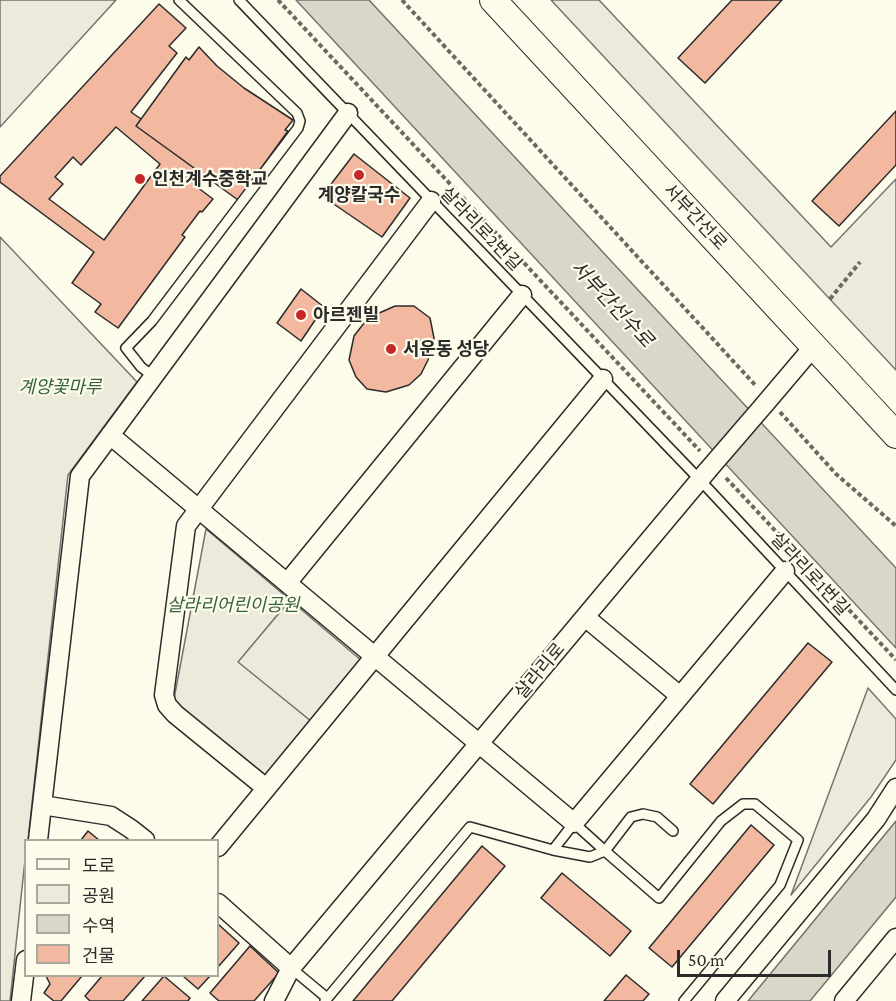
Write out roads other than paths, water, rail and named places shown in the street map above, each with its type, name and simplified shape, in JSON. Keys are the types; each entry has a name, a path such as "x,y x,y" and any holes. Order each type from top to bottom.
{"main road":[{"name":"서부간선로","path":"493,0 896,435"}],"street":[{"path":"38,839 80,476 348,113"},
{"path":"266,789 167,705 164,695 186,526 431,201"},
{"path":"287,583 522,295"},
{"name":"살라리로","path":"274,1001 291,968 585,617 711,476 766,403 814,346"},
{"path":"219,846 603,379"},
{"path":"110,435 574,823 785,571"},
{"path":"585,617 680,696"},
{"path":"725,1001 876,819 896,788"},
{"path":"42,806 111,816 144,839"},
{"path":"219,904 291,968"},
{"path":"844,1001 896,938"},
{"path":"21,1001 24,976"}],"lane":[{"path":"154,377 141,367 126,348 152,321 298,128 300,121 297,113 179,0"},
{"name":"살라리로2번길","path":"239,0 603,379 711,476"},
{"name":"살라리로1번길","path":"711,476 785,571 896,690"},
{"path":"553,850 574,823 659,898 721,821 743,804 755,804 798,840 780,885 684,1001"},
{"path":"291,968 326,999 470,827 553,850 590,857 605,851 631,817 643,814 657,818 673,831"}],"water":[{"name":"서부간선수로","path":"296,0 369,0 896,568 896,648"},
{"path":"896,821 896,897 810,1001 748,1001"}],"place":[{"name":"계양칼국수","path":"359,175"},
{"name":"인천계수중학교","path":"140,179"},
{"name":"아르젠빌","path":"301,315"},
{"name":"서운동 성당","path":"391,349"}],"park label":[{"name":"계양꽃마루","path":"60,387"},
{"name":"살라리어린이공원","path":"233,605"}]}
